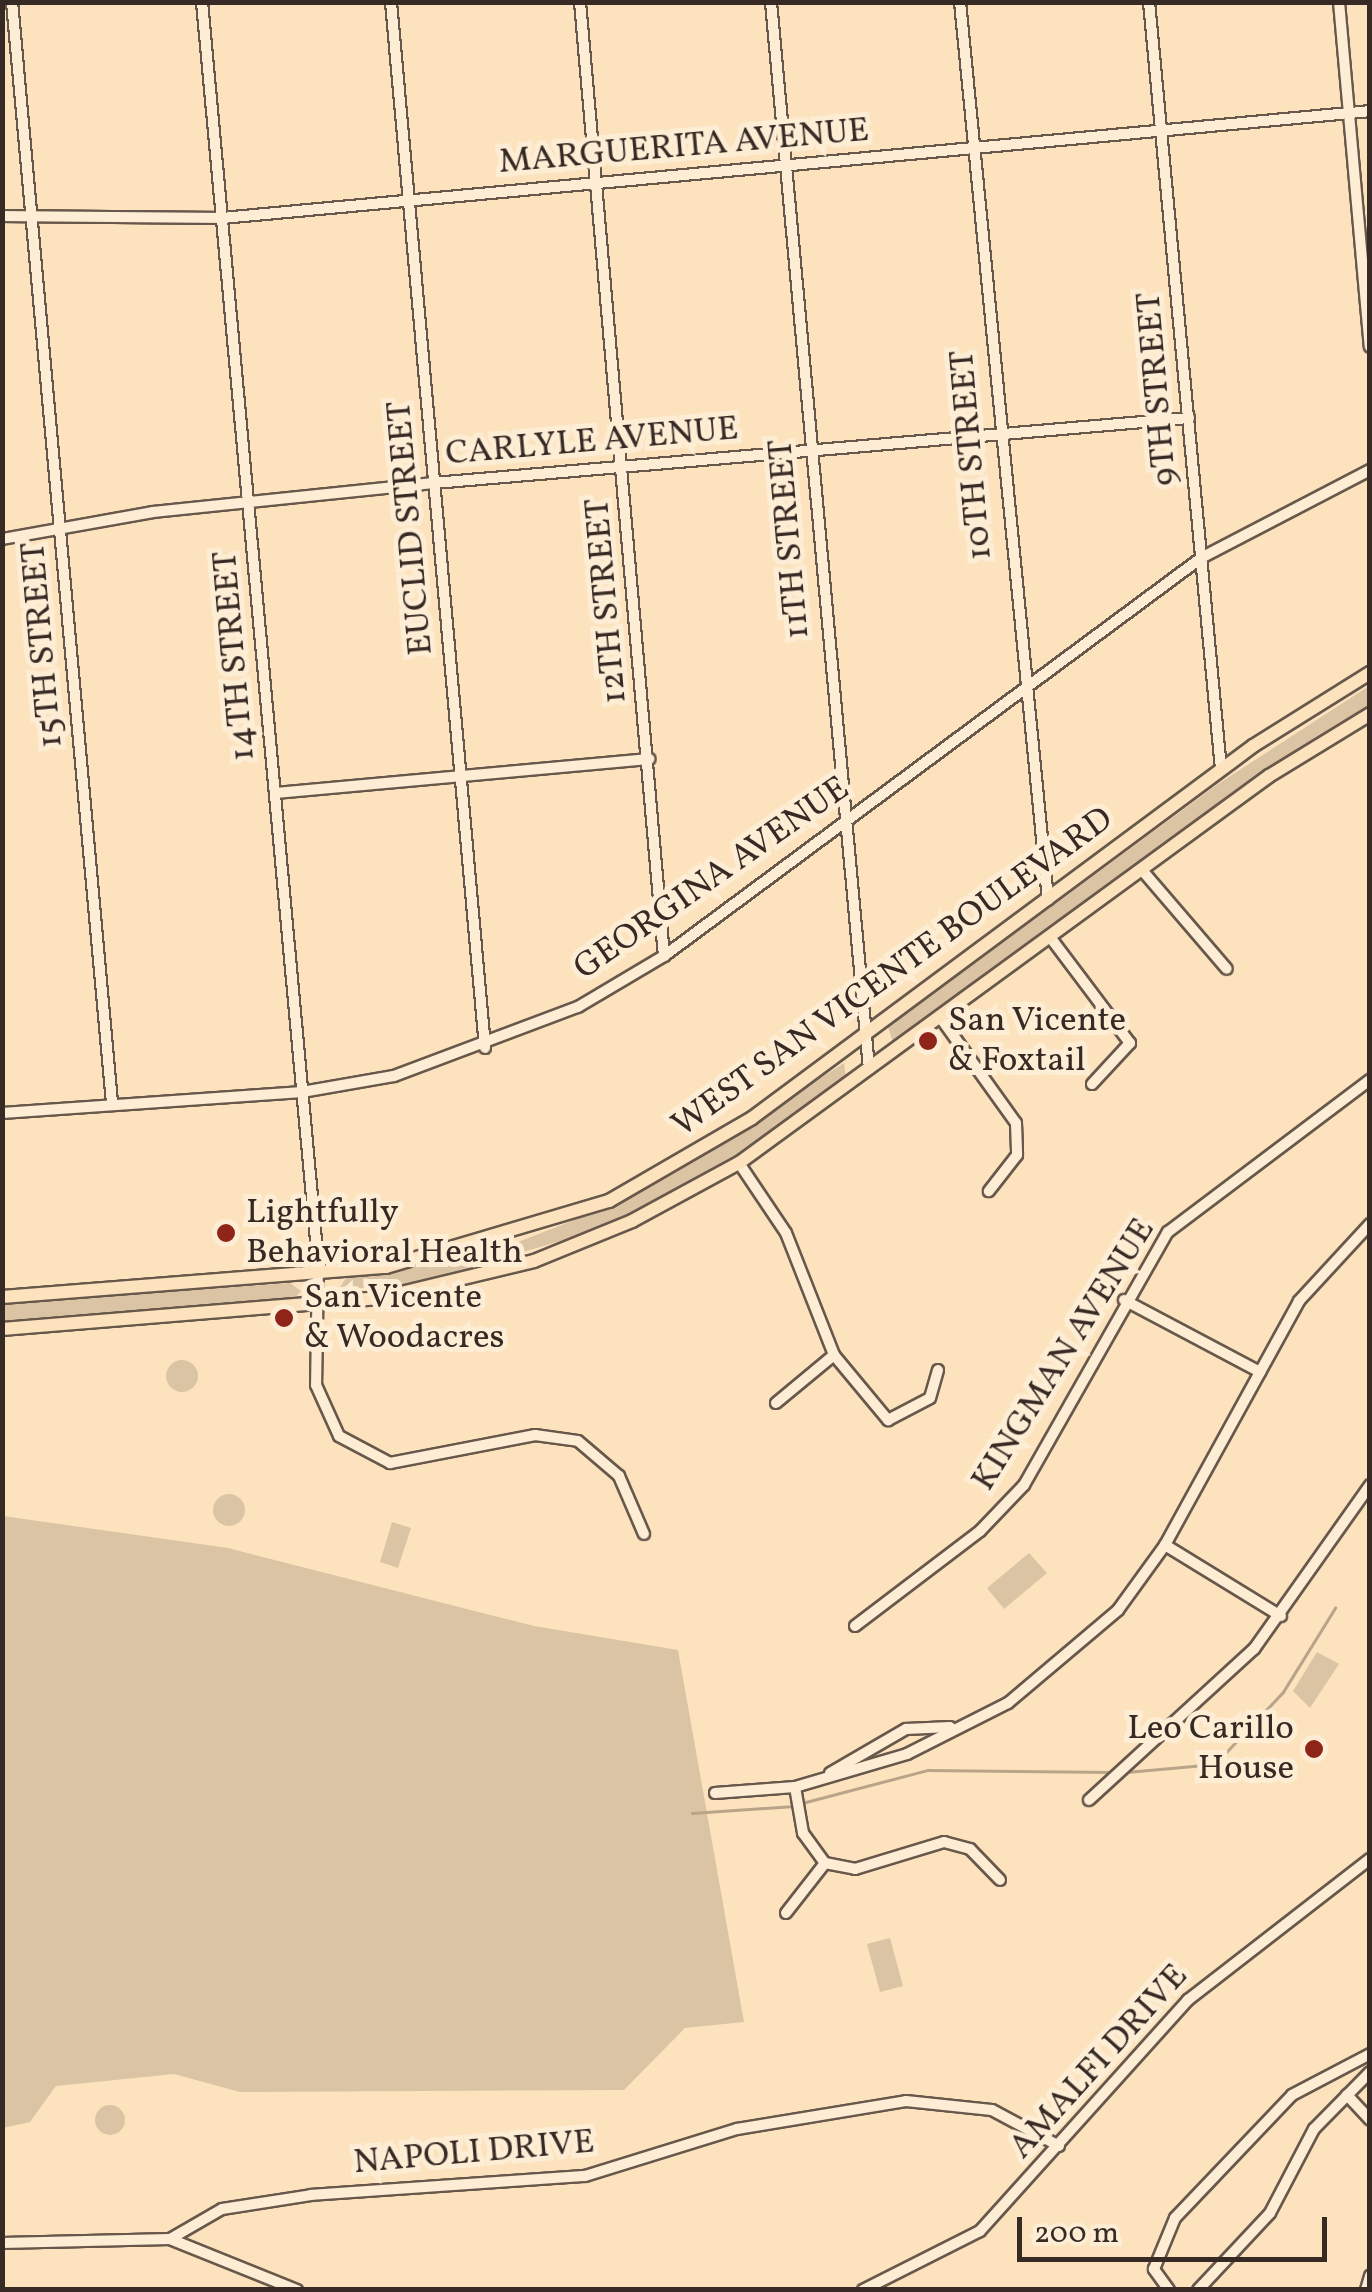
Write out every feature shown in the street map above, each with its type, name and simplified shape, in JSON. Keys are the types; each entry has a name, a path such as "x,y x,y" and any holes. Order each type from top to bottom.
{"main road":[{"name":"WEST SAN VICENTE BOULEVARD","path":"2,1297 316,1276 466,1250 609,1201 706,1150 1221,770 1370,673"},
{"path":"2,1329 313,1304 432,1288 534,1261 740,1163 1142,870 1370,714"}],"street":[{"name":"15TH STREET","path":"12,2 112,1104"},
{"name":"14TH STREET","path":"202,2 302,1092 322,1408 361,1454 404,1463 564,1435 607,1460 644,1534"},
{"name":"EUCLID STREET","path":"391,2 485,1048"},
{"name":"12TH STREET","path":"580,2 664,956"},
{"name":"11TH STREET","path":"771,2 809,450 869,1069"},
{"name":"10TH STREET","path":"960,2 1021,689 1048,900"},
{"name":"9TH STREET","path":"1149,2 1221,770"},
{"path":"1338,2 1370,347"},
{"name":"MARGUERITA AVENUE","path":"2,216 32,220 222,218 1370,110"},
{"name":"CARLYLE AVENUE","path":"2,539 60,524 434,482 1188,418"},
{"name":"GEORGINA AVENUE","path":"2,1113 302,1092 485,1048 664,956 1202,558 1370,470"},
{"path":"275,793 649,759"},
{"path":"1142,870 1227,969"},
{"path":"1050,936 1130,1043 1092,1084"},
{"path":"940,1018 1016,1123 1017,1155 989,1191"},
{"name":"KINGMAN AVENUE","path":"855,1626 1015,1496 1124,1300 1189,1212 1370,1080"},
{"path":"740,1163 786,1233 834,1355 888,1420 930,1398 938,1370"},
{"path":"829,1774 877,1768 952,1727 988,1716 1118,1610 1165,1545 1309,1286 1370,1224"},
{"path":"1124,1300 1260,1372"},
{"path":"776,1403 834,1355"},
{"path":"1089,1800 1222,1684 1281,1616 1370,1476"},
{"path":"1165,1545 1281,1616"},
{"path":"715,1793 794,1787 829,1774 906,1729 952,1727"},
{"path":"794,1787 802,1833 825,1863 855,1870 958,1844 1000,1880"},
{"name":"AMALFI DRIVE","path":"864,2290 980,2230 1188,2000 1370,1859"},
{"path":"786,1913 825,1863"},
{"path":"1169,2290 1154,2269 1175,2218 1292,2095 1370,2054"},
{"path":"1198,2290 1270,2213 1314,2130 1370,2072"},
{"path":"1347,2095 1370,2120"},
{"name":"NAPOLI DRIVE","path":"2,2243 170,2239 222,2210 585,2176 736,2129 906,2101 992,2110 1060,2146"},
{"path":"170,2239 297,2290"},
{"path":"1366,2290 1370,2276"}],"shaded area":[{"path":"1369,686 1369,705 893,1042 888,1027 1218,784"},
{"path":"844,1063 846,1079 768,1137 601,1229 409,1286 339,1289 346,1278 513,1244 633,1197"},
{"path":"290,1283 301,1291 292,1301 3,1322 3,1304"},
{"path":"182,1360 193,1365 198,1376 193,1387 182,1392 171,1387 166,1376 171,1365"},
{"path":"229,1494 240,1499 245,1510 240,1521 229,1526 218,1521 213,1510 218,1499"},
{"path":"3,1516 228,1548 534,1626 678,1650 744,2022 685,2028 624,2090 240,2092 174,2074 56,2086 30,2122 3,2128"},
{"path":"392,1522 411,1528 398,1568 380,1562"},
{"path":"1029,1553 1047,1573 1004,1609 987,1588"},
{"path":"1317,1652 1339,1664 1310,1708 1293,1691"},
{"path":"890,1938 903,1986 880,1992 867,1944"},
{"path":"110,2105 121,2109 125,2120 121,2131 110,2135 99,2131 95,2120 99,2109"}],"waterway":[{"path":"1127,1772 1215,1764 1283,1692 1335,1608"},
{"path":"802,1803 928,1770 1114,1772"},
{"path":"692,1813 794,1806"}],"place":[{"name":"San Vicente & Foxtail","path":"928,1041"},
{"name":"Lightfully Behavioral Health","path":"226,1233"},
{"name":"San Vicente & Woodacres","path":"284,1318"},
{"name":"Leo Carillo House","path":"1314,1749"}]}
